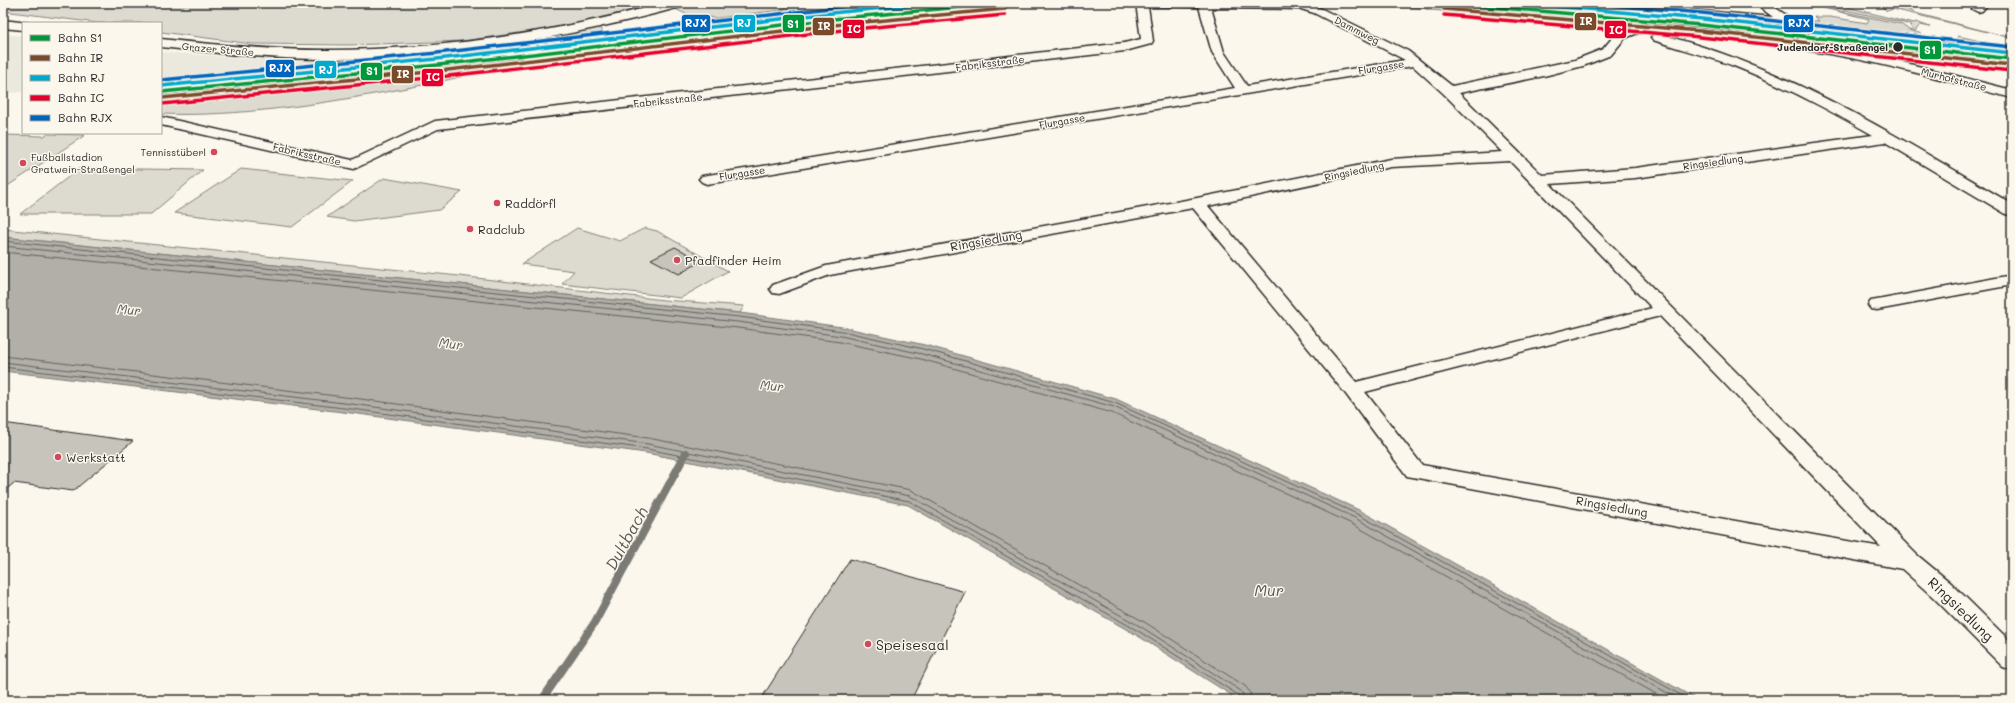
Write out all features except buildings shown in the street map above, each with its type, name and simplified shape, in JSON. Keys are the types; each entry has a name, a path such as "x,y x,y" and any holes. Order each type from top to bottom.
{"main road":[{"name":"Grazer Straße","path":"162,43 239,51 293,54 351,54 454,48 534,37 598,25 679,3"},
{"path":"3,24 22,26"}],"street":[{"name":"Fabriksstraße","path":"162,122 354,164 435,125 1125,47 1147,41 1142,3"},
{"name":"Dammweg","path":"1146,3 1288,4 1308,7 1363,33 1416,62 1449,91"},
{"path":"1572,3 1788,22"},
{"path":"1760,3 1800,31 1811,47"},
{"path":"1204,4 1218,52 1243,90"},
{"path":"1449,91 1579,63 1604,54 1621,35 1636,30 1677,31 1811,47"},
{"path":"1636,30 1715,55 1754,70 1856,118 1887,138 2012,211"},
{"name":"Murhofstraße","path":"1811,47 1898,65 2012,94"},
{"name":"Flurgasse","path":"708,179 1416,62"},
{"name":"Ringsiedlung","path":"1449,91 1538,180 1909,561 1942,590 2012,659"},
{"name":"Ringsiedlung","path":"1538,180 1635,173 1887,138"},
{"name":"Ringsiedlung","path":"779,290 826,271 1197,203 1391,163 1513,156"},
{"name":"Ringsiedlung","path":"1197,203 1352,389 1416,471 1909,561"},
{"path":"1877,305 2012,280"},
{"path":"1352,389 1664,310"}],"shaded area":[{"path":"3,3 658,3 575,25 462,41 349,45 252,44 162,32 162,22 89,22 3,11"},
{"path":"690,3 793,3 780,10 717,18 688,15 673,8"},
{"path":"799,3 933,3 827,13 589,41 581,40 551,46 162,86 162,84 310,70 320,60 334,57 547,37 601,27 603,34 778,12"},
{"path":"1313,3 1430,5 1566,15 1781,35 1799,37 1799,39 1787,41 1629,27 1623,24 1615,23 1581,24 1567,20 1429,10 1424,8"},
{"path":"1399,3 1517,3 1623,12 1794,30 1798,37 1566,15"},
{"path":"1517,3 1551,3 1781,24 1793,30 1623,12"},
{"path":"1803,3 1901,24 1909,30 1922,34 1919,37 1850,28 1854,34 1809,29 1793,18 1802,21 1819,21 1814,17 1830,17 1867,23 1869,19"},
{"path":"1813,3 1832,3 1913,24 1916,22 1930,27 1920,25 1915,31 1910,25 1900,22"},
{"path":"1884,3 1895,3 1915,13 2012,38 1893,9 1887,11 1882,7"},
{"path":"1811,32 2012,55 2012,60 1815,39"},
{"path":"3,34 22,36 22,92 3,93"},
{"path":"1958,36 2012,48 2012,52 1929,41 1952,43"},
{"path":"1845,46 1881,52 1879,48 2012,63 2012,67 1899,54 1887,57 1863,55"},
{"path":"162,52 260,59 320,60 311,70 162,84"},
{"path":"523,58 492,69 460,77 309,105 219,113 162,114 162,95"},
{"name":"Fußballstadion Gratwein-Straßengel","path":"47,134 85,135 3,189 3,135 44,136"},
{"path":"80,168 203,170 151,214 20,214"},
{"path":"241,169 353,181 292,227 174,213"},
{"path":"384,178 462,192 439,210 354,221 327,217"},
{"path":"577,228 620,241 645,228 657,231 728,271 681,298 562,284 574,271 522,264"},
{"path":"3,229 459,276 664,300 744,306 740,313 3,237"}],"water":[{"name":"Mur","path":"3,237 740,313 842,327 925,345 1116,399 1359,510 1698,700 1239,700 1138,636 908,505 646,453 351,413 3,371"}],"waterway":[{"name":"Dultbach","path":"542,700 595,622 686,453"}],"rail line":[{"name":"RJX","path":"162,80 437,53 874,3"},
{"name":"RJ","path":"162,86 437,59 841,12 939,3"},
{"name":"S1","path":"162,92 438,65 842,18 1004,3"},
{"name":"S1","path":"1445,3 1701,25 2012,59"},
{"name":"RJ","path":"1515,3 1702,19 2012,53"},
{"name":"RJX","path":"1585,3 1702,13 2012,47"},
{"name":"IR","path":"162,98 439,71 843,24 1005,9"},
{"name":"IR","path":"1444,9 1700,31 2011,65"},
{"name":"IC","path":"162,104 439,77 843,30 1005,15"},
{"name":"IC","path":"1444,15 1700,37 2011,71"}],"place":[{"name":"Judendorf-Straßengel","path":"1898,47"},
{"name":"Tennisstüberl","path":"214,152"},
{"name":"Fußballstadion Gratwein-Straßengel","path":"23,163"},
{"name":"Raddörfl","path":"497,203"},
{"name":"Radclub","path":"470,229"},
{"name":"Pfadfinder Heim","path":"677,260"},
{"name":"Werkstatt","path":"58,457"},
{"name":"Speisesaal","path":"868,644"}]}
